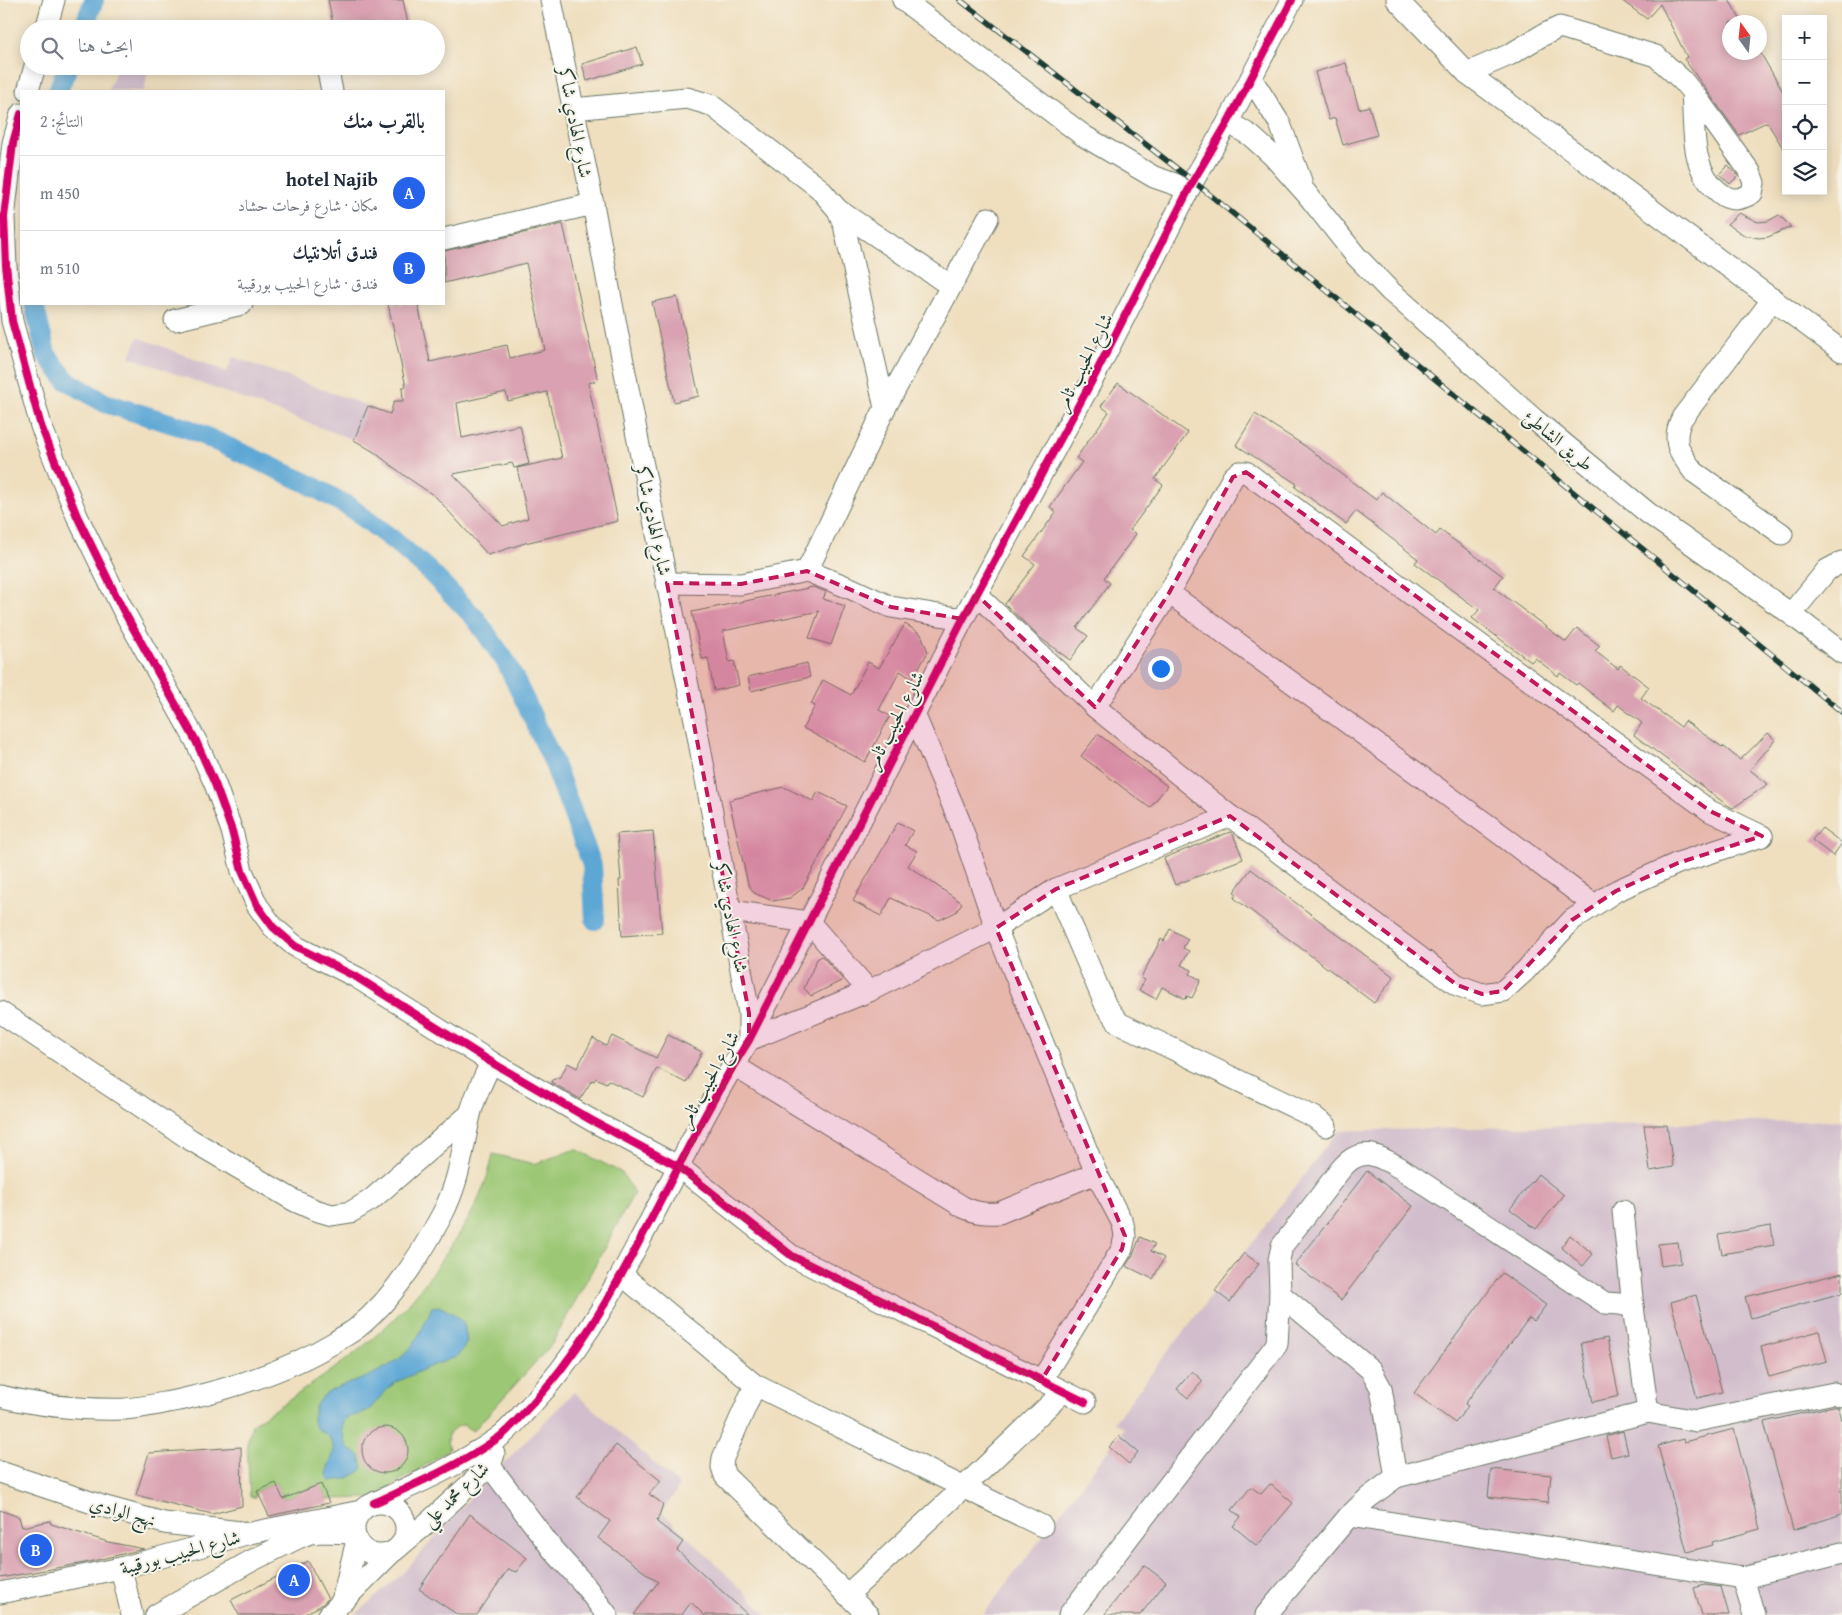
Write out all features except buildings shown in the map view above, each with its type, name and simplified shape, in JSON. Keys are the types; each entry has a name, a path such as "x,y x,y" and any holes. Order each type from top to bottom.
{"street":[{"path":"48,20 54,0"},
{"name":"شارع الهادي شاكر","path":"551,0 695,720 731,910 749,1013 748,1040"},
{"path":"903,0 1084,136 1154,177 1189,189"},
{"name":"شارع الحبيب ثامر","path":"500,1437 570,1360 622,1275 748,1040 976,594 1096,373 1189,189 1228,122 1292,0"},
{"path":"1396,0 1467,73 1842,351"},
{"path":"1467,73 1509,55 1560,27 1656,56 1692,92"},
{"path":"28,90 32,75"},
{"path":"329,75 332,90"},
{"name":"طريق الشاطئ","path":"1251,78 1280,124 1306,193"},
{"path":"573,110 687,98 711,106 819,188 838,210 951,286"},
{"path":"20,118 13,143 4,217 6,265 12,321 45,435 77,516 118,599 196,742 215,784 232,831 242,871 257,904 272,927 295,946 358,978 491,1062 591,1120 679,1167 792,1256 1085,1402"},
{"name":"طريق الشاطئ","path":"1228,122 1251,136 1273,156 1306,193 1356,256 1391,292 1535,420 1648,513 1791,614 1842,653"},
{"path":"445,239 592,204"},
{"path":"838,210 844,225 885,408"},
{"path":"807,571 885,408 988,218"},
{"path":"1773,299 1682,418 1676,430 1676,440 1686,461 1694,472 1782,534"},
{"path":"176,320 238,305"},
{"path":"976,594 1095,707 1230,816 1457,984 1482,994 1503,991 1525,971 1572,920 1616,891 1678,863 1762,836 1710,811 1439,615 1246,472 1239,472 1232,477 1169,593 1095,707"},
{"path":"1791,614 1827,570 1842,562"},
{"path":"667,583 741,584 807,571 891,607 963,619"},
{"path":"1169,593 1495,830 1594,906"},
{"path":"915,716 959,820 996,928 1096,1173 1123,1224 1125,1236 1122,1249 1041,1381"},
{"path":"748,1040 869,991 996,928 1056,889 1230,816"},
{"path":"1056,889 1106,1006 1119,1023 1314,1117 1326,1126"},
{"path":"731,910 809,922 869,991"},
{"path":"0,1012 191,1140 295,1200 315,1210 332,1215 350,1212 371,1200 470,1114"},
{"path":"0,1396 83,1408 125,1409 166,1402 222,1391 271,1374 320,1351 357,1328 380,1306 409,1270 444,1211 455,1186 463,1157 470,1114 491,1062"},
{"path":"733,1065 963,1207 976,1212 987,1214 999,1213 1096,1173"},
{"path":"1069,1615 1277,1344 1280,1294 1279,1260 1282,1246 1348,1161 1355,1156 1364,1154 1377,1155 1400,1168 1605,1303 1633,1307"},
{"path":"1623,1211 1633,1307 1648,1412"},
{"path":"622,1275 754,1385 1042,1526"},
{"path":"1280,1294 1371,1370 1381,1388 1396,1477"},
{"path":"754,1385 723,1458 724,1476 868,1615"},
{"path":"847,1595 1063,1392"},
{"path":"1266,1615 1349,1516 1368,1498 1396,1477 1648,1412 1696,1421 1834,1394 1842,1396"},
{"name":"شارع الحبيب بورقيبة","path":"0,1593 121,1568 250,1533 368,1507 422,1481 482,1459 500,1437"},
{"path":"482,1459 553,1550 583,1582 606,1615"},
{"name":"شارع محمد علي","path":"336,1609 396,1548 432,1519 482,1459"},
{"name":"نهج الوادي","path":"0,1472 99,1505 164,1523 250,1533"},
{"path":"156,1615 259,1556 300,1537 323,1532 356,1537 368,1552 376,1554 396,1548 406,1533 406,1527 402,1515 393,1506 387,1504 368,1507 357,1518 356,1537 336,1609"},
{"path":"1349,1516 1743,1578 1842,1553"},
{"path":"121,1568 132,1615"},
{"path":"1743,1578 1754,1615"}],"highlighted area":[{"path":"1246,472 1710,811 1762,836 1678,863 1616,891 1572,920 1503,991 1482,994 1457,985 1230,816 1056,889 996,928 1125,1236 1122,1249 1041,1381 792,1256 679,1167 749,1040 749,1013 667,583 741,584 807,571 891,607 963,619 977,595 1095,707 1169,593 1233,477"}],"shaded area":[{"path":"114,75 147,75 144,90 108,90"},
{"path":"138,337 227,372 233,357 368,406 354,440 130,357"},
{"path":"1842,1120 1842,1615 983,1615 1119,1436 1124,1428 1114,1422 1338,1131"},
{"path":"574,1392 680,1486 662,1512 768,1615 355,1615 402,1574 470,1498"}],"green space":[{"path":"576,1149 622,1173 634,1193 552,1344 473,1431 463,1425 455,1428 448,1436 449,1449 372,1498 327,1499 321,1484 283,1499 276,1483 257,1491 255,1497 250,1497 247,1444 252,1424 354,1354 391,1322 408,1304 451,1247 474,1209 490,1168 493,1154 534,1164"}],"water":[{"path":"439,1306 455,1315 464,1323 467,1342 462,1351 456,1357 424,1369 395,1383 387,1389 370,1409 348,1417 343,1421 342,1430 345,1441 348,1448 360,1456 363,1468 352,1476 330,1481 327,1472 333,1456 333,1446 328,1436 318,1430 313,1418 319,1401 332,1390 367,1377 402,1357 418,1337 432,1307"}],"waterway":[{"path":"86,20 94,0"},
{"path":"58,90 64,75"},
{"path":"34,305 46,354 66,380 105,403 189,429 307,483 351,508 427,569 476,619 506,662 553,761 592,865 595,920"}],"railway":[{"path":"960,0 1193,181 1842,712"}],"cycle path":[{"path":"374,1503 453,1465 502,1435 547,1387 577,1348 604,1306 706,1114 749,1040 963,619 1096,373 1193,181 1228,122 1292,0"},
{"path":"20,118 13,143 4,217 6,265 12,321 41,426 77,516 122,608 196,741 215,784 232,831 242,871 257,905 273,927 295,946 358,978 491,1062 591,1120 679,1167 792,1256 1085,1402"}],"place":[{"name":"فندق أتلانتيك","path":"36,1550"},
{"name":"hotel Najib","path":"294,1580"}]}
